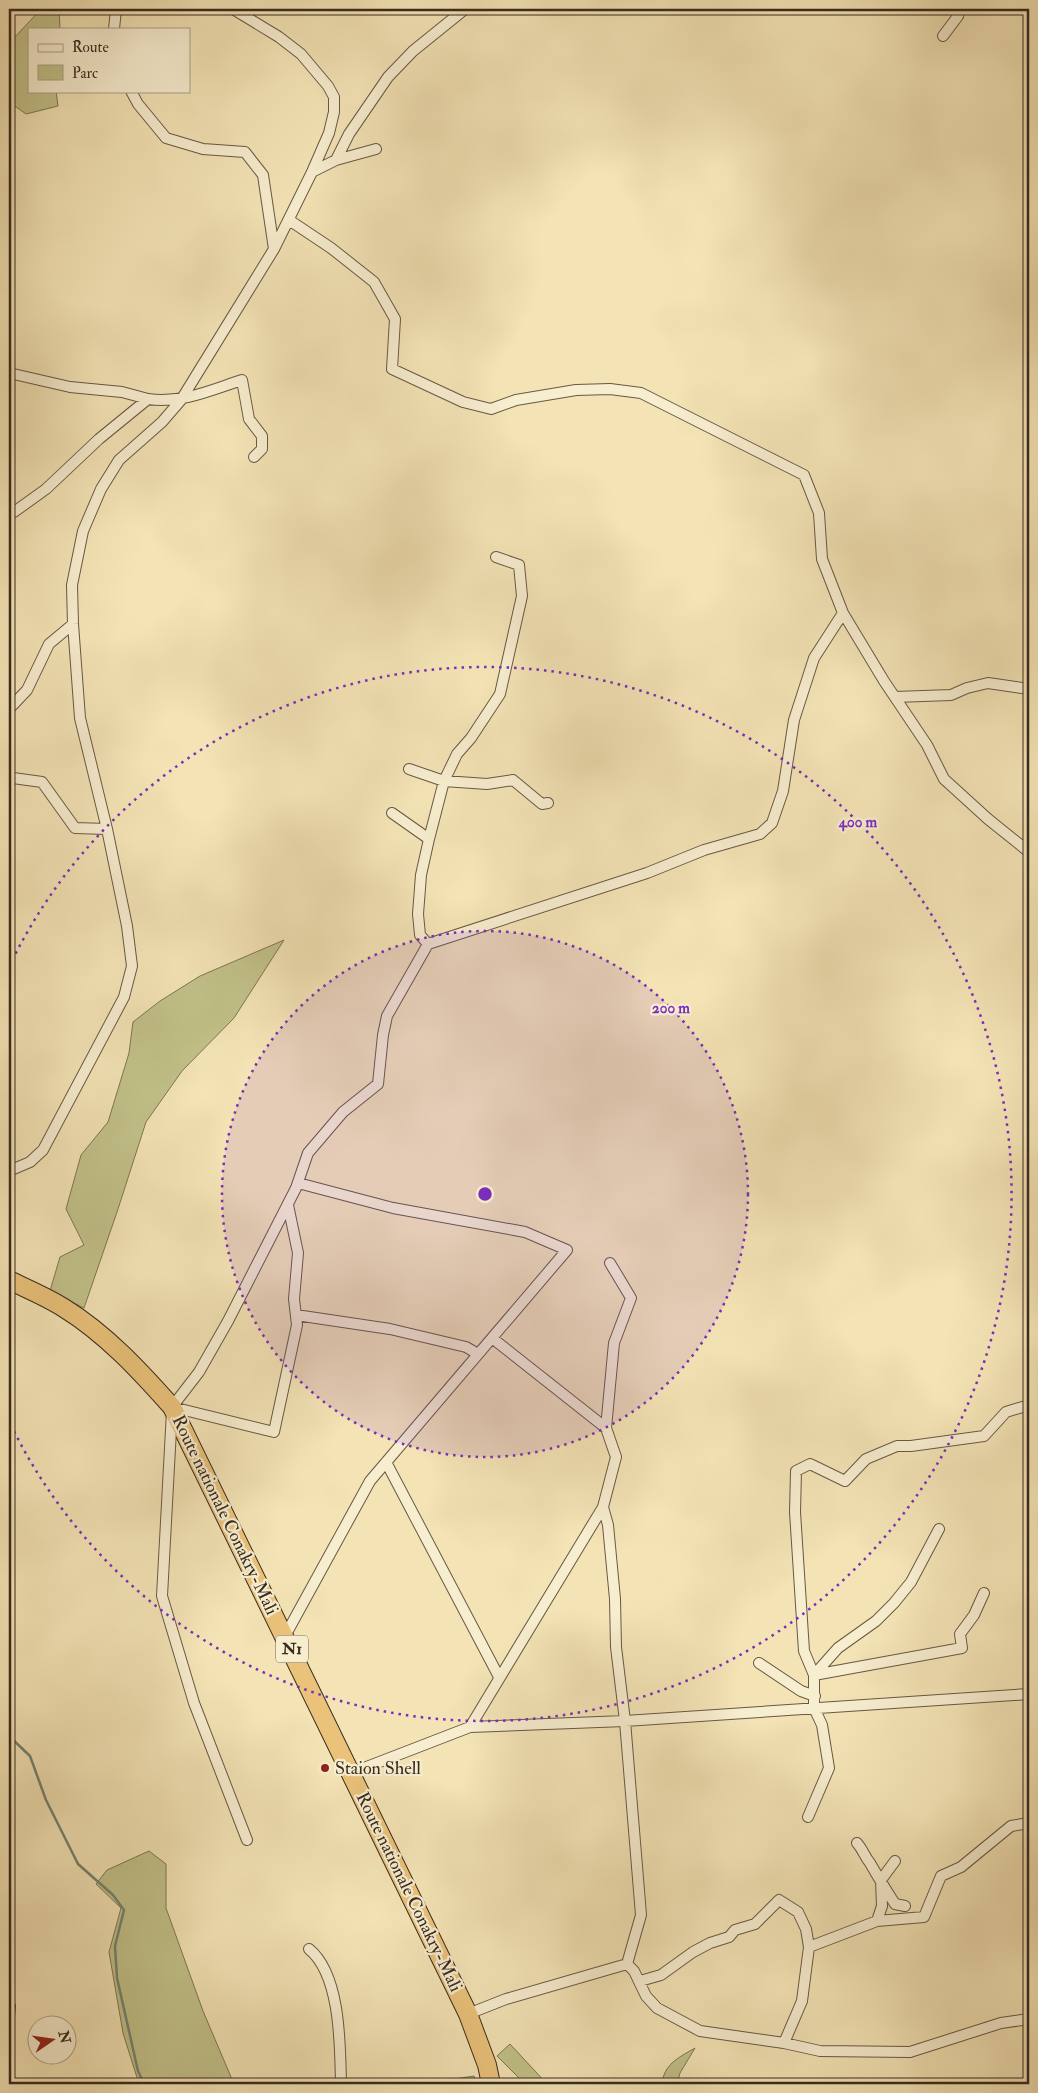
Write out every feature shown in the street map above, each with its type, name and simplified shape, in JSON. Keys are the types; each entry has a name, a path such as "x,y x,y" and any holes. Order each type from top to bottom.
{"highway":[{"name":"Route nationale Conakry-Mali","path":"9,1280 64,1307 101,1334 139,1370 172,1407 468,2014 488,2065 491,2084"}],"street":[{"path":"114,28 116,9"},
{"path":"9,1171 30,1162 43,1150 124,996 132,966 127,926 107,829 80,718 72,585 83,531 101,489 119,460 162,422 181,400 274,249 312,172 329,133 334,112 334,97 328,86 300,54 279,37 233,9"},
{"path":"336,160 349,134 388,77 414,51 465,9"},
{"path":"943,36 958,16 960,9"},
{"path":"132,92 138,104 166,138 203,149 245,152 263,175 274,249"},
{"path":"312,172 336,160 376,149"},
{"path":"289,220 331,248 374,282 395,319 392,369 463,402 491,409 516,400 576,390 610,389 641,393 804,475 819,513 822,559 843,613 895,698 927,745 944,779 988,819 1028,849"},
{"path":"9,373 70,387 122,392 163,402 181,400 242,380 249,419 262,436 262,449 254,457"},
{"path":"9,513 14,512 46,489 99,438 148,399"},
{"path":"428,944 420,935 418,914 421,875 444,781 457,754 471,738 500,694 522,596 518,565 496,557"},
{"path":"247,1840 194,1703 162,1596 172,1407 198,1372 228,1322 288,1205 308,1153 343,1112 378,1084 387,1016 428,944 647,873 704,850 760,834 772,823 783,791 794,720 814,658 843,613"},
{"path":"9,709 27,690 49,644 73,624"},
{"path":"895,698 951,695 967,688 988,683 1029,689"},
{"path":"409,769 444,781 487,784 512,780 542,804 548,803"},
{"path":"9,779 42,782 75,828 107,829"},
{"path":"392,813 429,839"},
{"path":"285,1636 370,1481 567,1250 524,1232 393,1208 298,1183"},
{"path":"172,1407 274,1432 297,1325 294,1299 298,1253 288,1205"},
{"path":"470,1727 603,1507 616,1457 606,1428 614,1343 631,1298 610,1263"},
{"path":"296,1315 390,1329 466,1347 478,1354"},
{"path":"492,1338 606,1428"},
{"path":"808,1817 829,1768 822,1726 814,1708 814,1675 804,1651 795,1512 796,1471 810,1464 846,1481 866,1458 897,1446 911,1446 984,1436 1006,1412 1029,1405"},
{"path":"386,1462 499,1677"},
{"path":"603,1507 608,1525 615,1599 616,1647 625,1721 641,1915 627,1964"},
{"path":"814,1675 838,1648 876,1621 894,1603 911,1582 939,1529"},
{"path":"814,1675 962,1648 960,1634 974,1615 984,1593"},
{"path":"759,1663 801,1691 815,1696"},
{"path":"351,1773 470,1727 625,1721 1029,1694"},
{"path":"809,1947 877,1921 924,1916 941,1876 961,1867 1011,1826 1029,1823"},
{"path":"857,1844 866,1853 868,1861 894,1904 905,1906"},
{"path":"877,1921 882,1906 881,1880 894,1861"},
{"path":"640,1981 661,1975 710,1943 729,1936 735,1930 755,1924 779,1900 798,1912 806,1929 809,1947 802,2001 784,2042"},
{"path":"309,1950 319,1958 338,2010 342,2084"},
{"path":"627,1964 640,1981 646,1996 657,2008 700,2031 784,2042 820,2050 910,2052 1001,2024 1029,2019"},
{"path":"468,2014 506,1999 627,1964"},
{"path":"9,2017 10,2006"}],"green space":[{"path":"41,9 59,9 60,28 28,28 28,92 56,92 58,106 26,114 9,102 9,39 14,38"},
{"path":"284,940 234,1018 182,1071 146,1122 84,1308 50,1291 60,1257 84,1245 66,1209 81,1155 108,1122 129,1053 133,1022 160,1001 200,976"},
{"path":"149,1851 166,1864 166,1908 203,2011 231,2077 231,2084 139,2084 123,2033 109,1952 121,1908 96,1884 107,1870"},
{"path":"510,2044 547,2084 525,2084 497,2056"},
{"path":"695,2048 680,2073 677,2084 662,2084 663,2077 669,2066"},
{"path":"474,2076 477,2084 421,2084"}],"waterway":[{"path":"9,1736 30,1756 46,1800 78,1864 113,1895 124,1910 115,1946 117,1978 138,2071 144,2084"}],"place":[{"name":"Staion Shell","path":"325,1768"}]}
